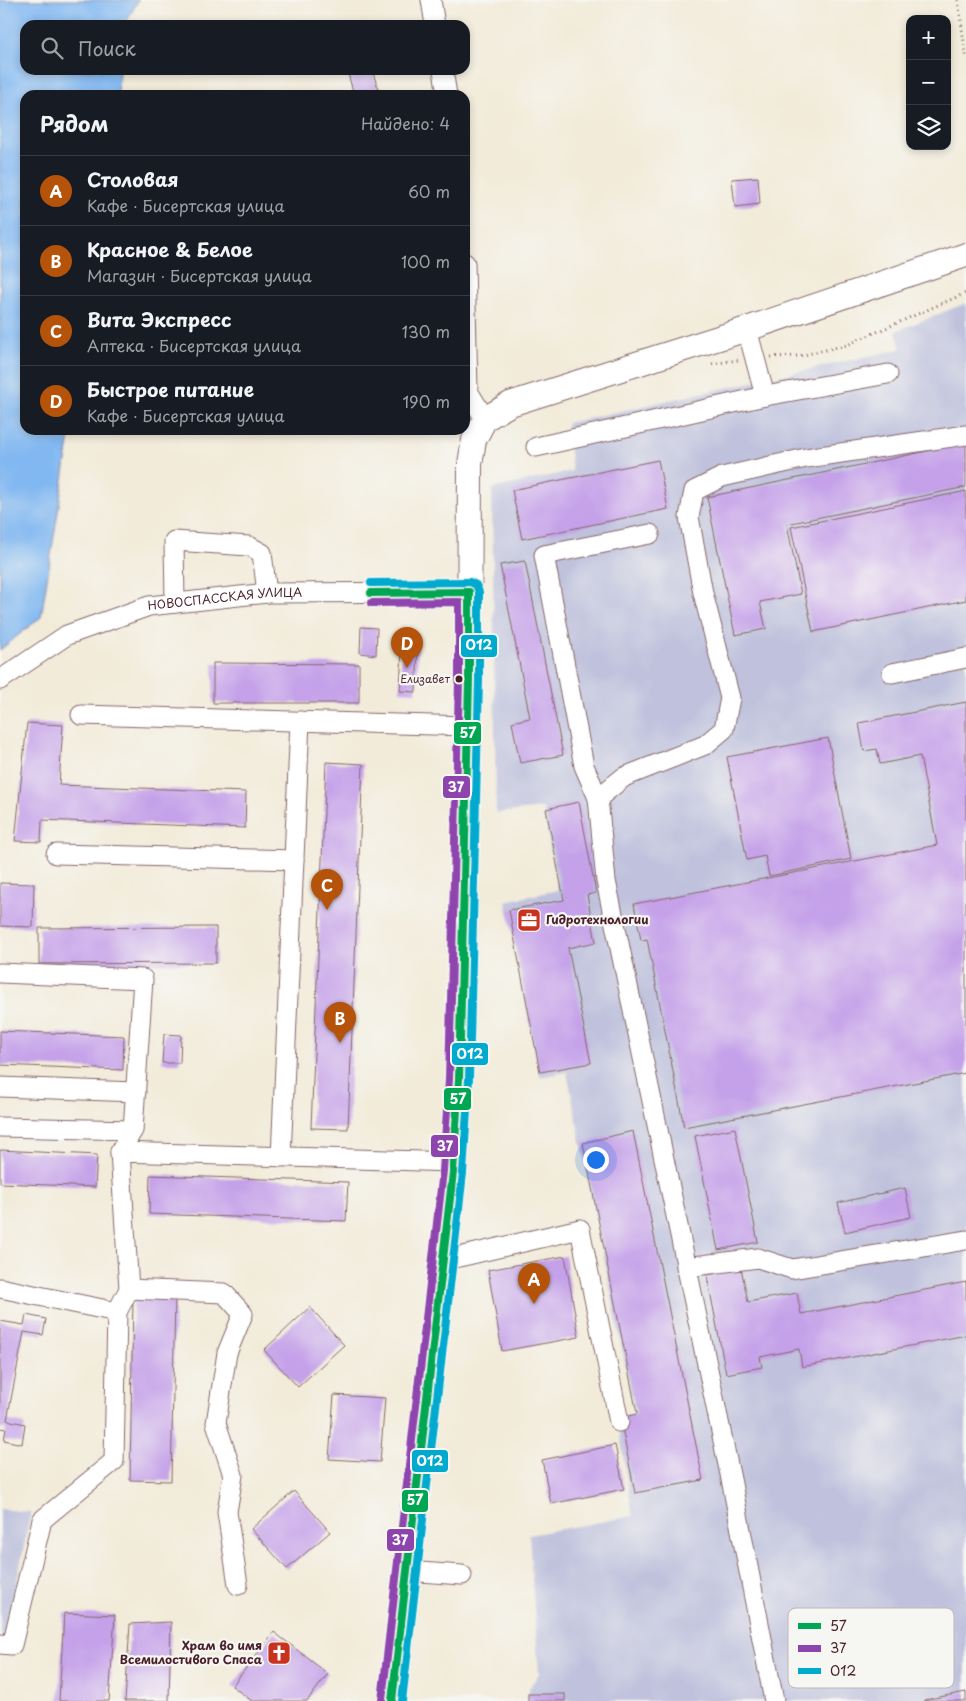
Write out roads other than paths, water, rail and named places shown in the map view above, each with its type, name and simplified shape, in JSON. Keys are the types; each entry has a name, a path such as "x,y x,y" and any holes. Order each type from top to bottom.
{"main road":[{"path":"392,1701 454,1162 459,1079 468,726 470,464 474,440 485,419 510,404 747,329 966,255"}],"street":[{"path":"431,0 434,20"},
{"path":"444,75 446,90"},
{"path":"747,329 765,396"},
{"path":"536,447 765,396 888,374"},
{"path":"470,394 485,419"},
{"path":"598,798 624,777 705,745 724,729 730,698 703,593 689,517 694,491 722,477 806,458 966,435"},
{"path":"650,534 544,555 584,766 598,798 606,881 732,1484 774,1701"},
{"path":"175,603 174,541 249,546 262,553 267,593"},
{"name":"НОВОСПАССКАЯ УЛИЦА","path":"0,680 67,634 149,606 267,593 470,592"},
{"path":"892,673 966,658"},
{"path":"81,715 468,726"},
{"path":"281,1157 300,722"},
{"path":"56,854 294,860"},
{"path":"0,973 143,980 133,1130 120,1152 129,1289 117,1312 114,1460 42,1520 12,1645 0,1644"},
{"path":"0,1086 136,1092"},
{"path":"0,1127 133,1130"},
{"path":"120,1152 454,1162"},
{"path":"442,1261 580,1229 618,1422"},
{"path":"686,1267 758,1258 792,1269 966,1240"},
{"path":"0,1288 117,1312"},
{"path":"129,1289 224,1293 243,1314 227,1353 216,1423 234,1475 227,1512 238,1584"},
{"path":"406,1571 462,1575"}],"water":[{"path":"0,0 138,0 128,20 20,20 20,75 119,75 118,90 20,90 20,435 70,435 41,617 0,650"}],"place":[{"name":"Быстрое питание","path":"407,668"},
{"name":"Елизавет","path":"459,679"},
{"name":"Вита Экспресс","path":"327,910"},
{"name":"Гидротехнологии","path":"529,920"},
{"name":"Красное & Белое","path":"340,1043"},
{"name":"Столовая","path":"534,1304"},
{"name":"Храм во имя Всемилостивого Спаса","path":"279,1653"}]}
